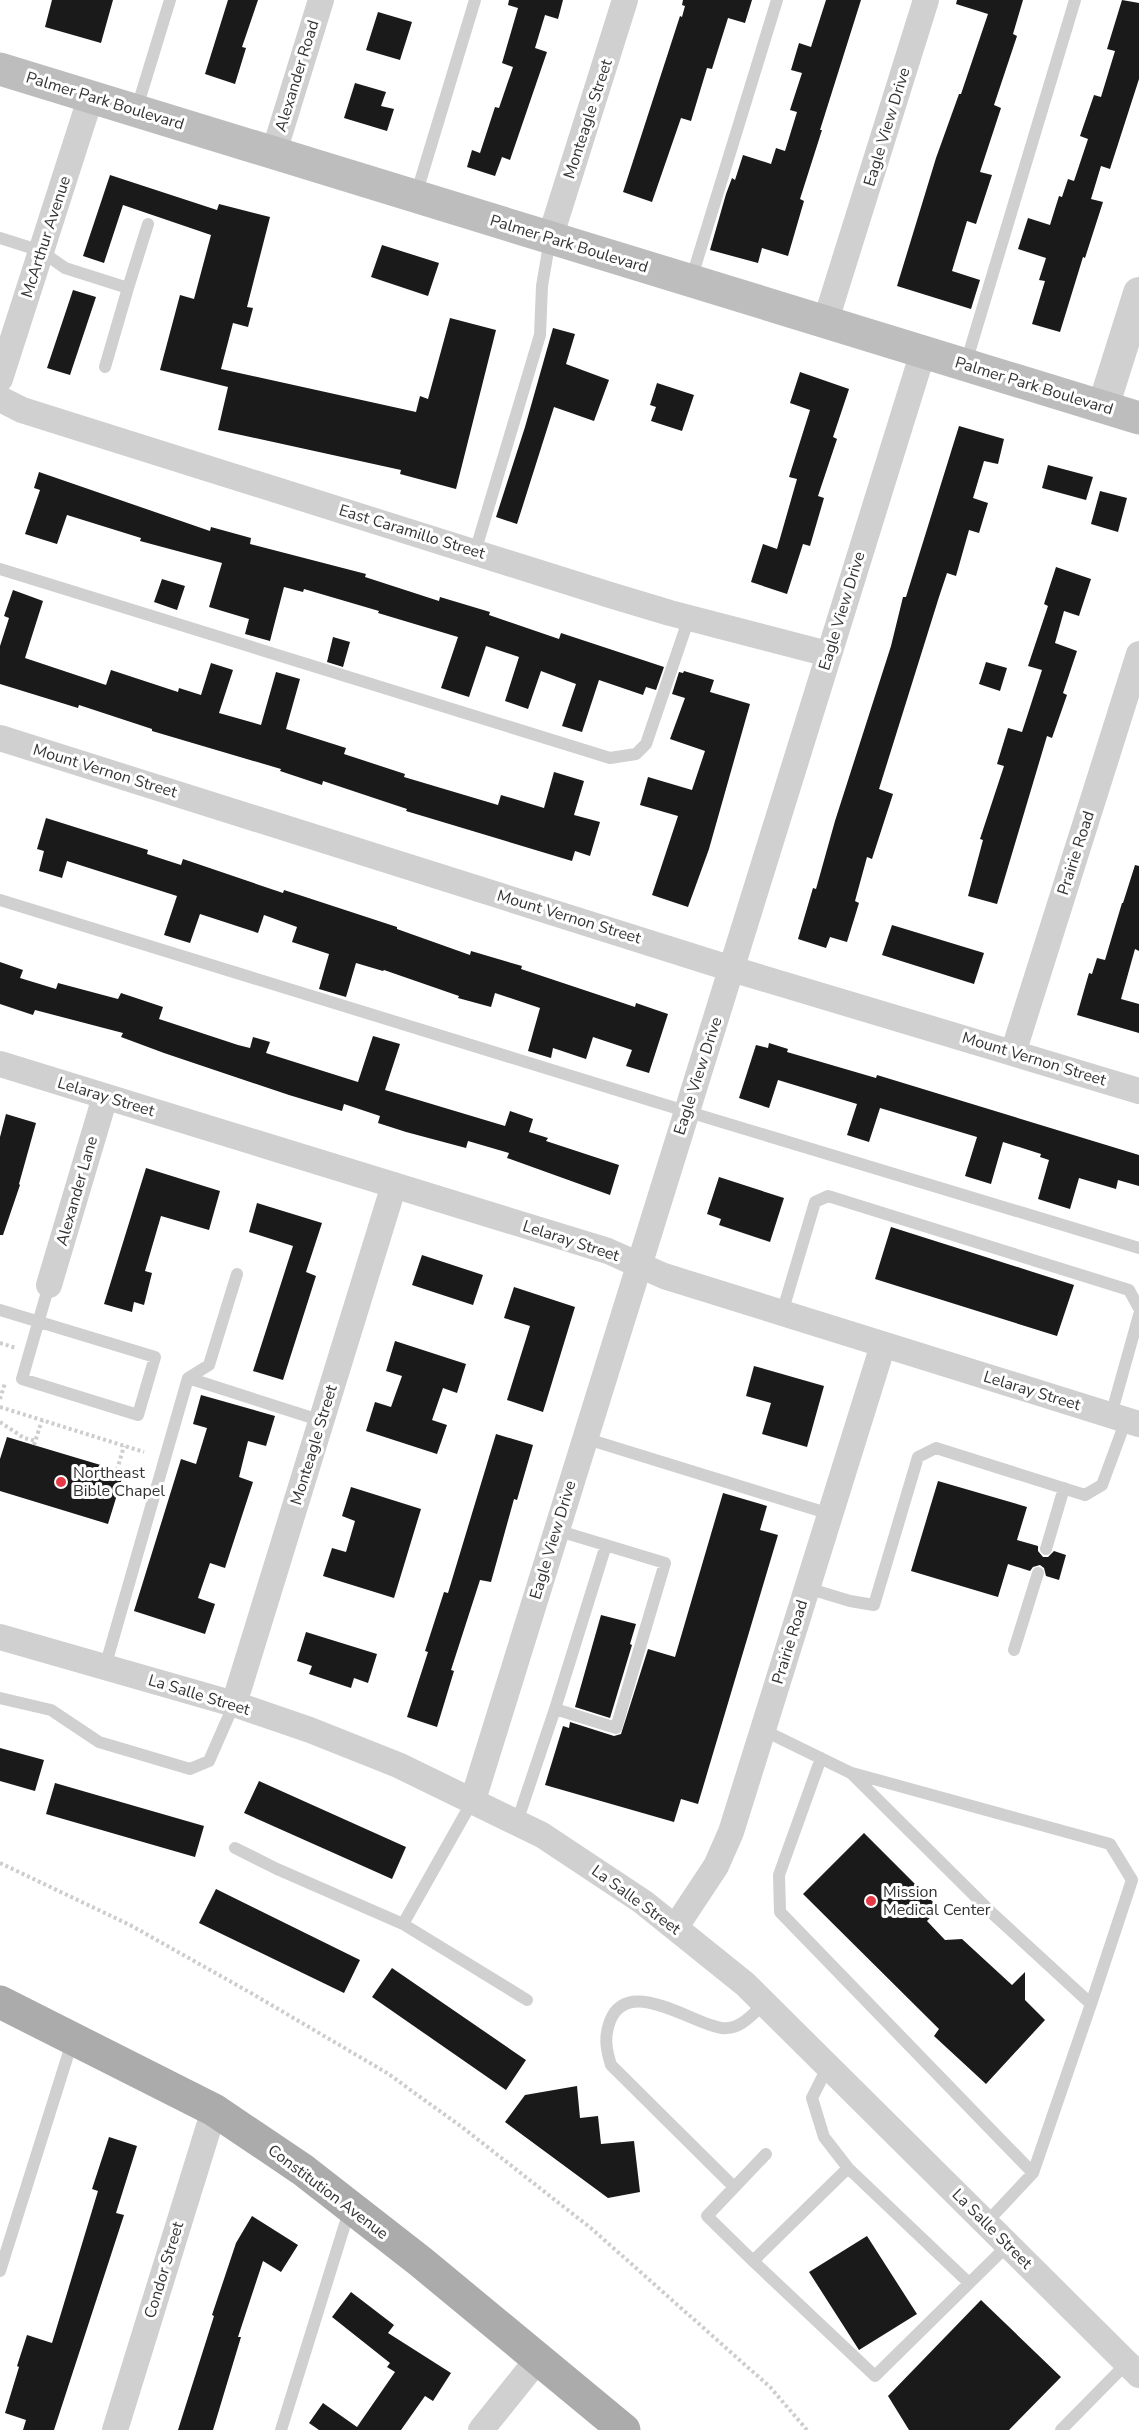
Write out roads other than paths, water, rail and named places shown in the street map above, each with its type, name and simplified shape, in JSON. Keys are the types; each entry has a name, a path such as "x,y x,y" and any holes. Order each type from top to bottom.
{"main road":[{"name":"Palmer Park Boulevard","path":"0,69 1139,418"},
{"name":"Constitution Avenue","path":"0,2002 214,2110 303,2170 421,2262 624,2430"}],"street":[{"name":"Alexander Road","path":"274,152 321,0"},
{"name":"Monteagle Street","path":"550,238 625,0"},
{"name":"Eagle View Drive","path":"825,323 926,0"},
{"name":"McArthur Avenue","path":"0,379 91,96"},
{"path":"1103,407 1139,293"},
{"name":"Eagle View Drive","path":"473,1800 923,352"},
{"name":"East Caramillo Street","path":"0,399 22,410 689,618 828,654"},
{"name":"Prairie Road","path":"1013,1053 1139,654"},
{"name":"Mount Vernon Street","path":"0,738 732,969 1139,1091"},
{"name":"Lelaray Street","path":"0,1064 608,1251 664,1276 1125,1420"},
{"name":"Alexander Lane","path":"49,1285 105,1097"},
{"name":"Monteagle Street","path":"234,1704 394,1185"},
{"name":"Prairie Road","path":"675,1928 716,1866 731,1832 883,1345"},
{"name":"La Salle Street","path":"0,1637 234,1704 310,1730 376,1756 473,1800 542,1835 643,1902 745,1984 1133,2369"},
{"name":"Condor Street","path":"115,2430 214,2110"},
{"path":"481,2430 537,2359"}],"lane":[{"path":"136,111 170,0"},
{"path":"416,196 475,0"},
{"path":"690,281 777,0"},
{"path":"965,364 1075,0"},
{"path":"105,367 148,224"},
{"path":"0,238 41,251 65,268 128,288"},
{"path":"475,552 540,335 542,286 550,238"},
{"path":"0,569 610,758 636,753 646,744 689,618"},
{"path":"0,900 686,1112 1139,1248"},
{"path":"782,1313 815,1202 828,1196 1129,1290 1139,1308"},
{"path":"105,1667 188,1378 210,1365 237,1274"},
{"path":"0,1310 39,1322 155,1357 138,1415 22,1379 39,1322 49,1285"},
{"path":"807,1587 850,1601 874,1605 918,1457 936,1448 1085,1495 1102,1485 1125,1420 1139,1315"},
{"path":"188,1378 322,1421"},
{"path":"584,1438 830,1514"},
{"path":"1046,1549 1064,1488"},
{"path":"555,1709 616,1728 665,1563 556,1530"},
{"path":"517,1822 606,1545"},
{"path":"1014,1650 1038,1573"},
{"path":"0,1698 51,1710 99,1742 189,1769 209,1761 234,1704"},
{"path":"763,1730 851,1773 1110,1844 1132,1880 1033,2173 986,2223"},
{"path":"821,1758 778,1875 780,1912 1033,2173"},
{"path":"851,1773 993,1914 1091,2004"},
{"path":"403,1924 473,1800"},
{"path":"235,1848 277,1869 403,1924 527,2000"},
{"path":"734,2187 611,2065 605,2045 606,2030 614,2012 631,2001 648,2002 722,2028 740,2026 765,2003"},
{"path":"0,2271 73,2038"},
{"path":"828,2066 812,2098 824,2137 848,2168 969,2283"},
{"path":"766,2154 707,2216 875,2376 1008,2245"},
{"path":"753,2261 848,2168"},
{"path":"281,2430 350,2207"},
{"path":"1061,2430 1133,2369"}],"place":[{"name":"Northeast Bible Chapel","path":"61,1482"},
{"name":"Mission Medical Center","path":"871,1901"}]}
